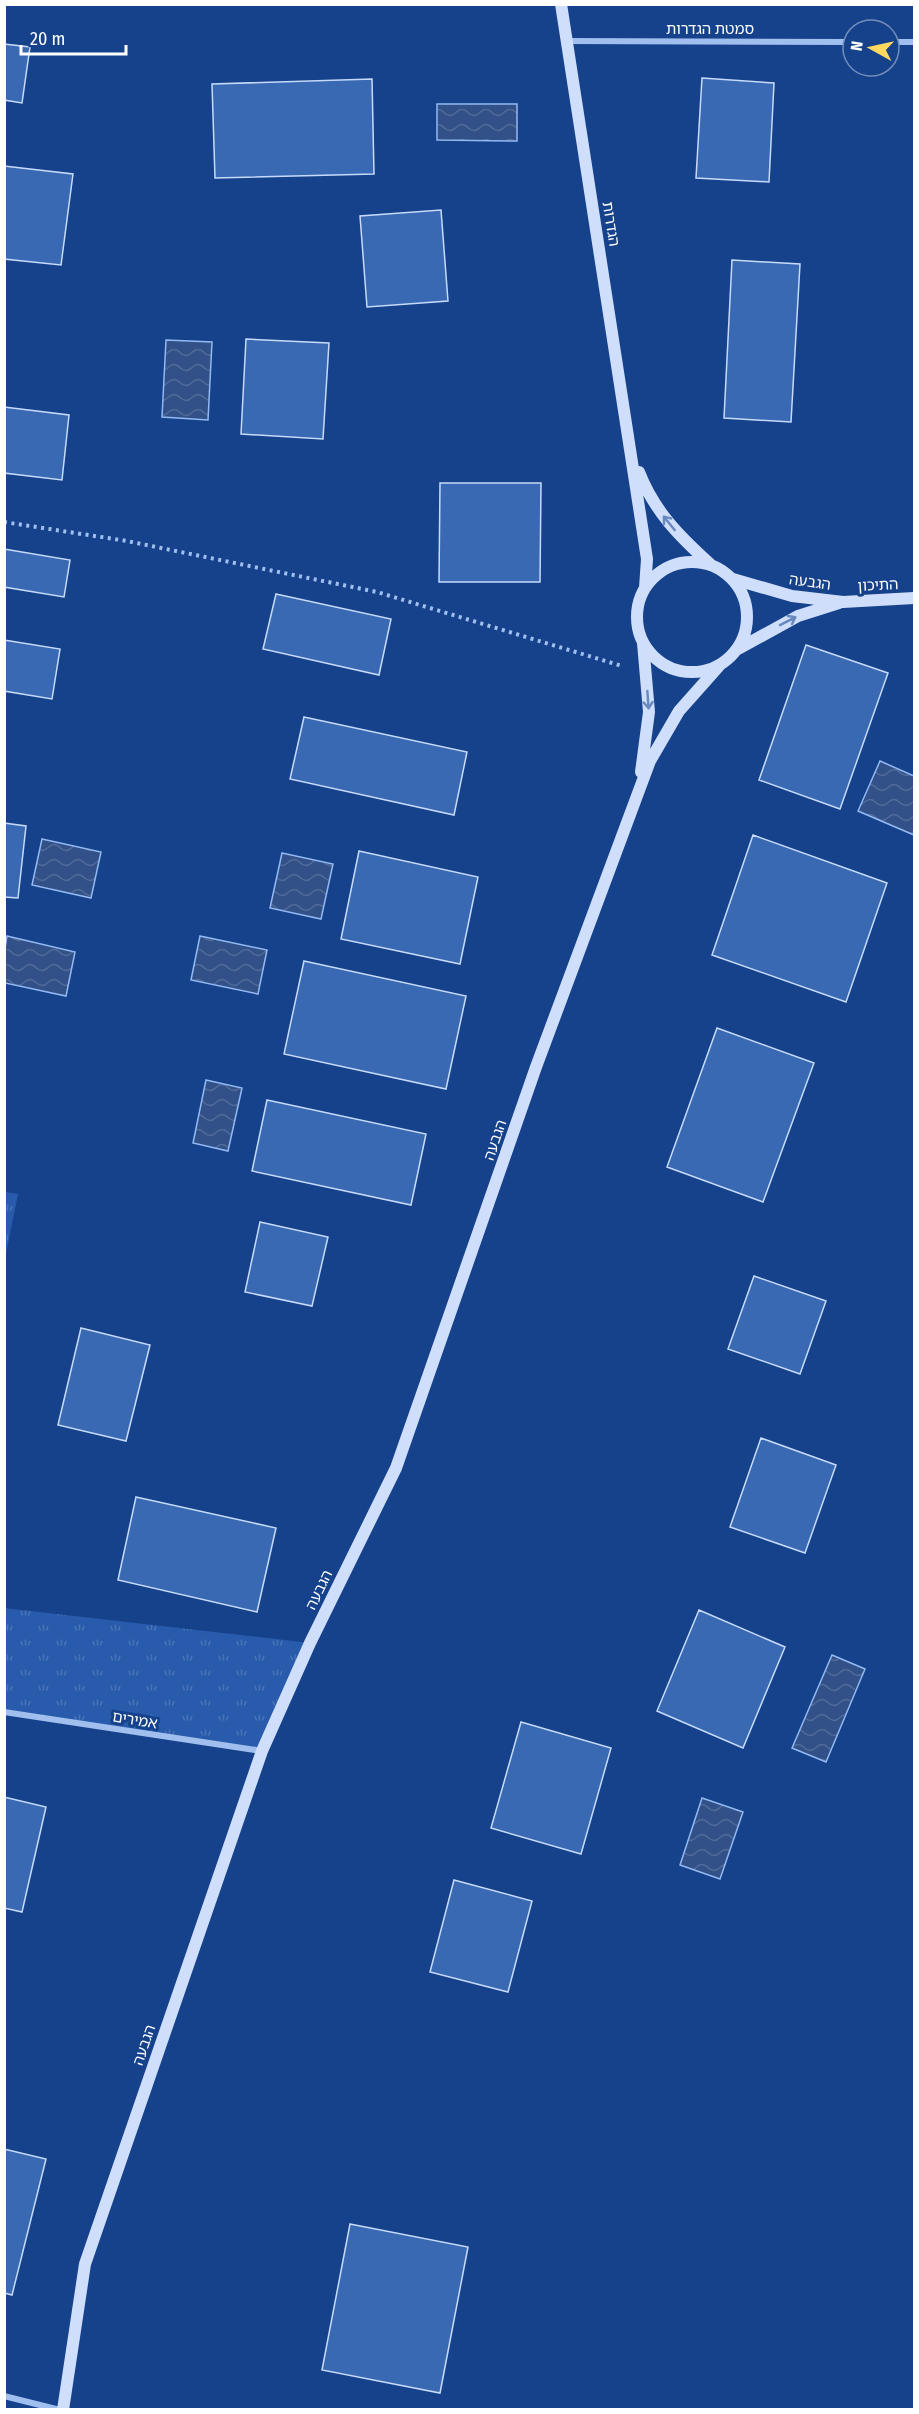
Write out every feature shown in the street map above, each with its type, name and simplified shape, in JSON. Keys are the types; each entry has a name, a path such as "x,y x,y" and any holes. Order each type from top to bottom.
{"street":[{"name":"הגדרות","path":"561,4 647,559 645,588"},
{"name":"סמטת הגדרות","path":"567,41 841,42"},
{"name":"הגדרות","path":"631,448 647,494 685,542 710,564"},
{"path":"692,562 710,564 731,578 739,587 746,604 747,622 743,640 733,655 719,666 702,672 684,672 667,667 653,656 643,642 637,624 638,606 645,588 657,574 673,565 692,562"},
{"name":"הגבעה","path":"731,578 792,596 843,602"},
{"name":"התיכון","path":"843,602 915,598"},
{"name":"הגבעה","path":"737,649 798,616 843,602"},
{"name":"הגבעה","path":"638,794 649,712 643,642"},
{"name":"הגבעה","path":"62,2409 85,2264 262,1751 310,1643 396,1468 536,1067 650,761 679,711 719,666"},
{"name":"אמירים","path":"4,1712 262,1751"},
{"path":"4,2396 62,2409"}],"path":[{"path":"4,522 127,541 377,592 646,673"}],"green space":[{"path":"4,1192 18,1194 5,1258"},
{"path":"4,1608 310,1643 262,1751 5,1712"}],"water":[{"path":"437,104 517,104 517,141 437,140"},
{"path":"166,340 212,342 208,420 162,417"},
{"path":"880,761 914,776 914,835 858,811"},
{"path":"42,839 101,852 91,898 32,885"},
{"path":"282,853 333,864 321,919 270,908"},
{"path":"7,936 75,952 66,996 5,983"},
{"path":"200,936 267,950 258,994 191,980"},
{"path":"206,1080 242,1088 228,1151 193,1143"},
{"path":"832,1655 865,1669 826,1762 792,1748"},
{"path":"702,1798 743,1812 720,1879 680,1865"}],"building":[{"path":"4,44 30,47 22,103 4,100"},
{"path":"702,78 774,83 769,182 696,178"},
{"path":"372,79 374,174 215,178 212,84"},
{"path":"4,166 73,174 61,265 4,259"},
{"path":"441,210 448,301 367,307 360,216"},
{"path":"732,260 800,264 791,422 724,418"},
{"path":"246,339 329,343 323,439 241,434"},
{"path":"4,407 69,415 62,480 4,473"},
{"path":"440,483 541,483 540,582 439,582"},
{"path":"4,549 70,560 64,597 4,587"},
{"path":"276,594 391,619 379,675 263,649"},
{"path":"4,640 60,649 52,699 4,691"},
{"path":"806,645 888,673 840,809 759,780"},
{"path":"304,717 467,752 454,815 290,779"},
{"path":"4,823 26,826 18,898 4,897"},
{"path":"753,835 887,883 846,1002 712,955"},
{"path":"359,851 478,877 460,964 341,939"},
{"path":"304,961 466,996 446,1089 284,1054"},
{"path":"717,1028 814,1063 763,1202 667,1167"},
{"path":"267,1100 426,1134 411,1205 252,1171"},
{"path":"260,1222 328,1237 312,1306 245,1292"},
{"path":"754,1276 826,1301 800,1374 728,1349"},
{"path":"81,1328 150,1345 126,1441 58,1425"},
{"path":"761,1438 836,1465 805,1553 730,1527"},
{"path":"136,1497 276,1528 257,1612 118,1580"},
{"path":"699,1610 785,1647 743,1748 657,1711"},
{"path":"521,1722 611,1748 581,1854 491,1828"},
{"path":"4,1797 46,1807 22,1912 4,1908"},
{"path":"454,1880 532,1901 508,1992 430,1972"},
{"path":"4,2149 46,2159 12,2295 4,2293"},
{"path":"350,2224 468,2247 440,2393 322,2370"}]}
